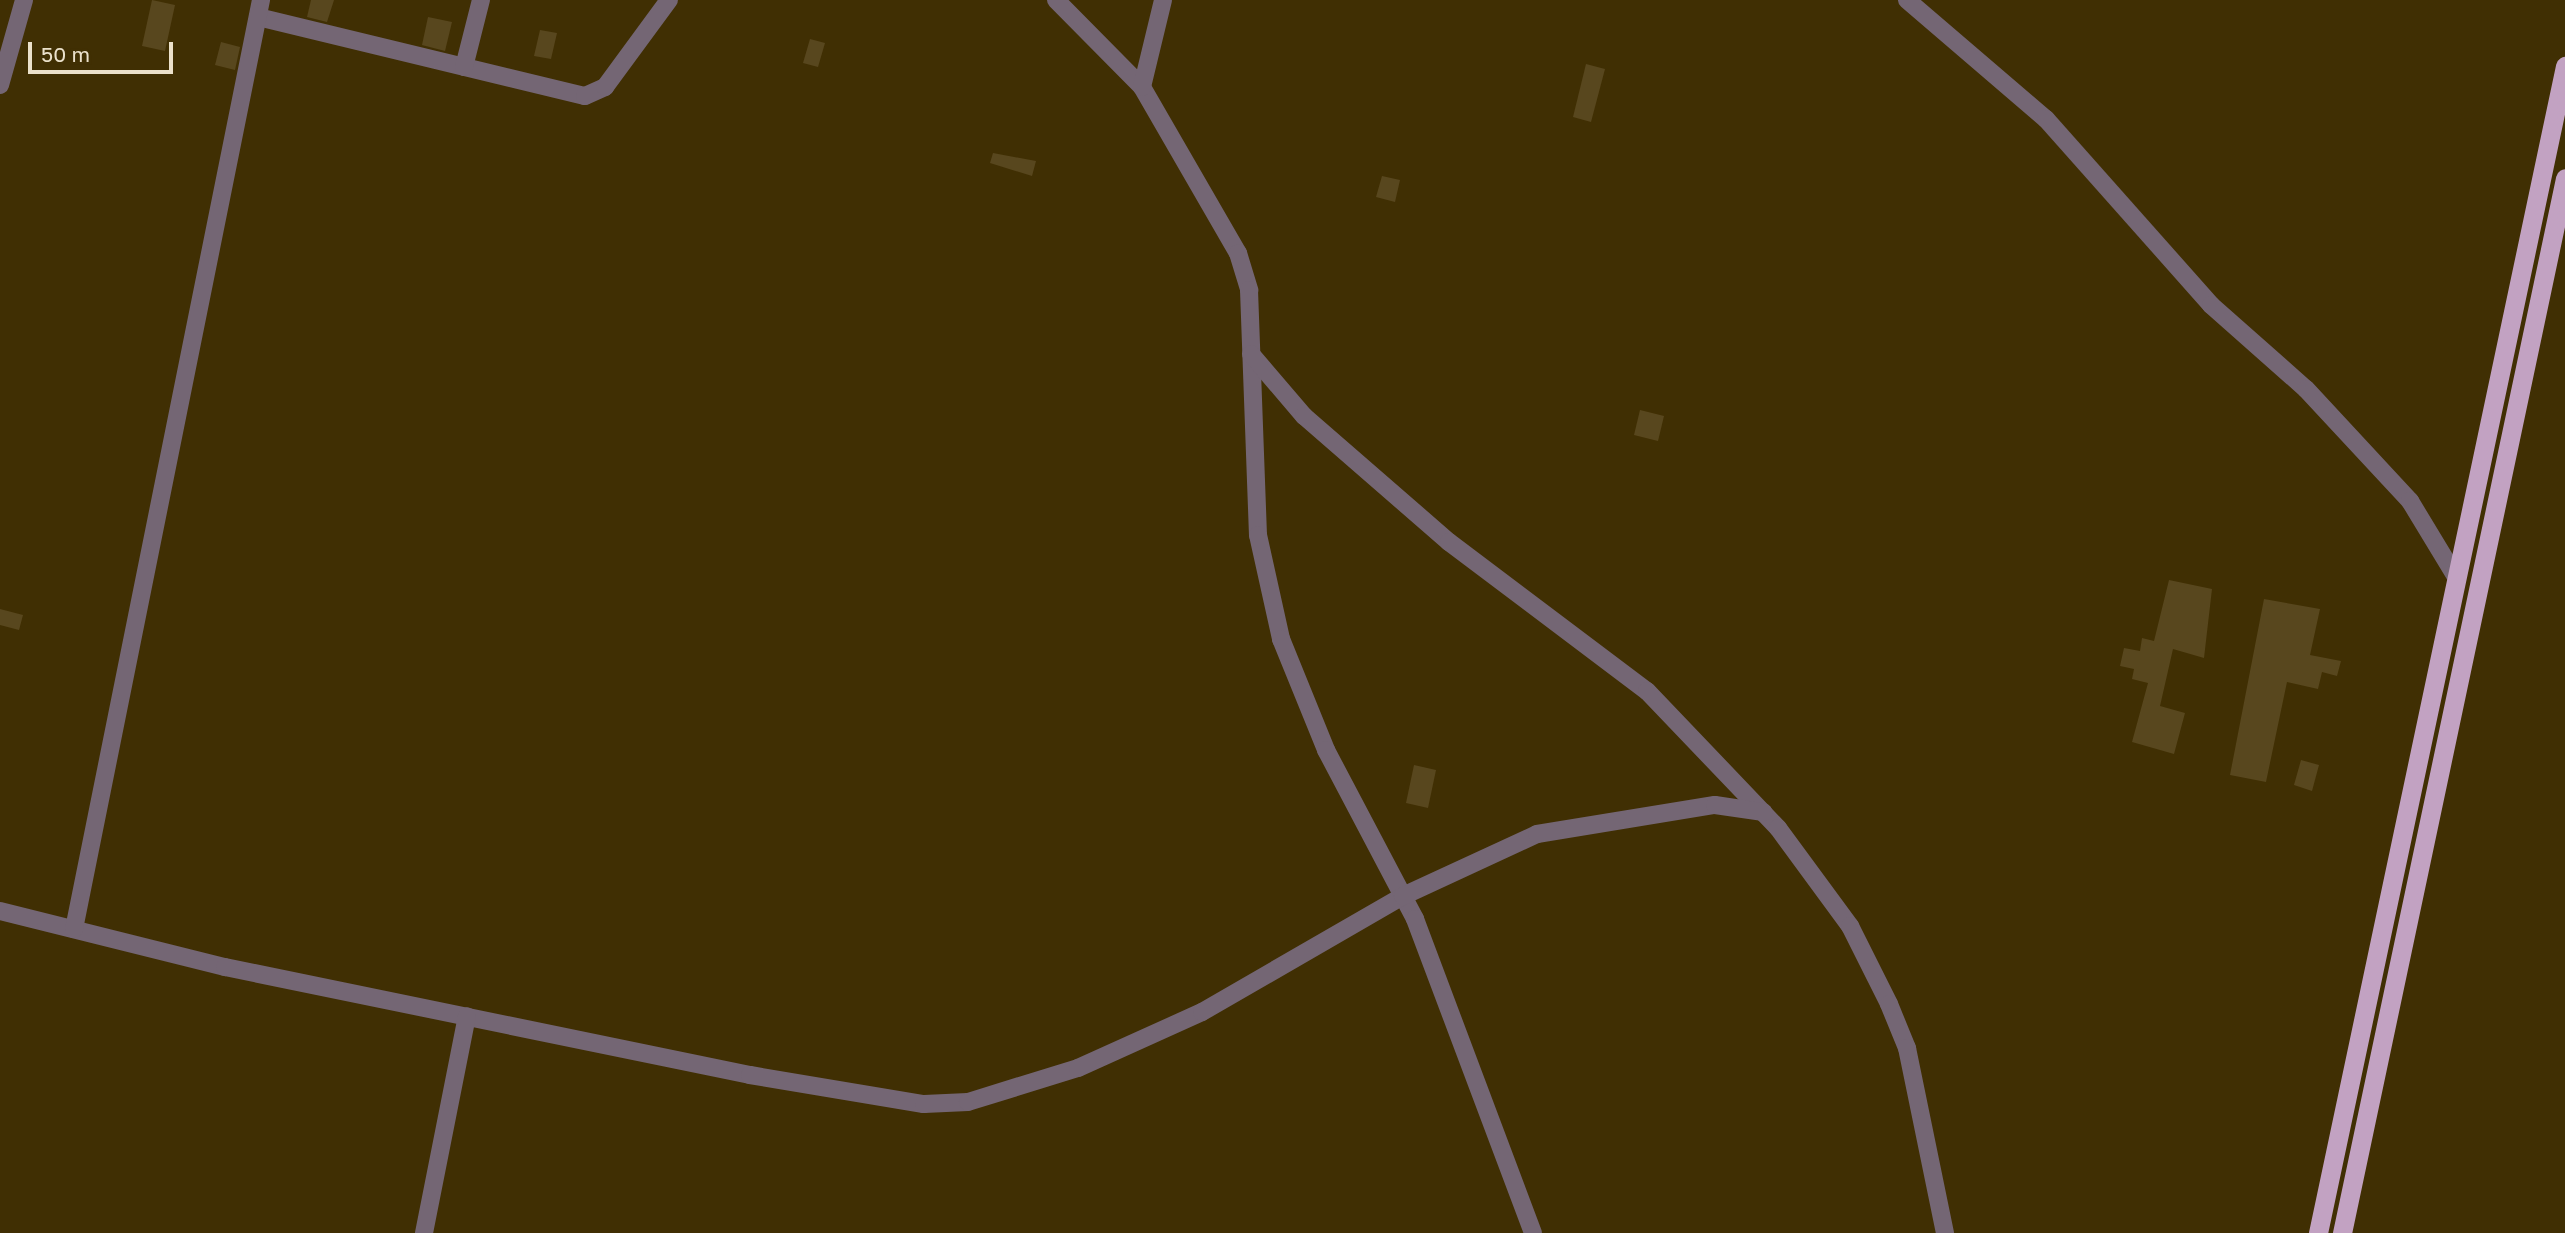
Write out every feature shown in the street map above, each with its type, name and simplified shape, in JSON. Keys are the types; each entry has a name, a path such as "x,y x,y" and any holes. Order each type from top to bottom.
{"highway":[{"path":"2318,1233 2565,66"},
{"path":"2342,1233 2565,178"},
{"path":"2426,719 2449,724"}],"street":[{"path":"0,85 4,58 24,0"},
{"path":"464,67 481,0"},
{"path":"74,929 259,8 464,67 585,96 605,86 669,0"},
{"path":"1056,0 1142,87 1238,253 1249,290 1258,536 1278,626 1326,750 1403,896 1533,1233"},
{"path":"1142,87 1163,0"},
{"path":"1907,0 2046,119 2211,305 2306,389 2410,500 2456,577"},
{"path":"1251,354 1304,416 1449,541 1647,691 1763,813 1850,926 1889,1004 1907,1048 1945,1233"},
{"path":"0,911 467,1016 750,1075 924,1104 968,1102 1078,1068 1202,1012 1403,896 1537,834 1716,805 1763,813"},
{"path":"424,1233 467,1016"}],"building":[{"path":"152,0 175,5 165,51 142,46"},
{"path":"311,0 334,0 327,22 307,17"},
{"path":"428,17 452,22 445,51 422,45"},
{"path":"540,30 557,33 551,59 534,56"},
{"path":"810,39 825,43 818,67 803,63"},
{"path":"221,42 240,47 235,70 215,65"},
{"path":"1586,64 1605,69 1591,122 1573,117"},
{"path":"993,153 1036,161 1032,176 990,163"},
{"path":"1382,176 1400,180 1395,202 1376,197"},
{"path":"1640,410 1664,416 1658,441 1634,435"},
{"path":"2169,580 2212,589 2204,658 2173,649 2160,706 2185,713 2174,754 2132,742 2148,683 2132,679 2134,669 2120,666 2124,648 2140,651 2142,638 2154,641"},
{"path":"2264,599 2320,609 2310,655 2341,661 2337,676 2322,672 2318,689 2287,682 2266,782 2230,775"},
{"path":"0,609 23,615 19,630 0,625"},
{"path":"2301,760 2319,765 2312,791 2294,785"},
{"path":"1414,765 1436,770 1428,808 1406,803"}]}
